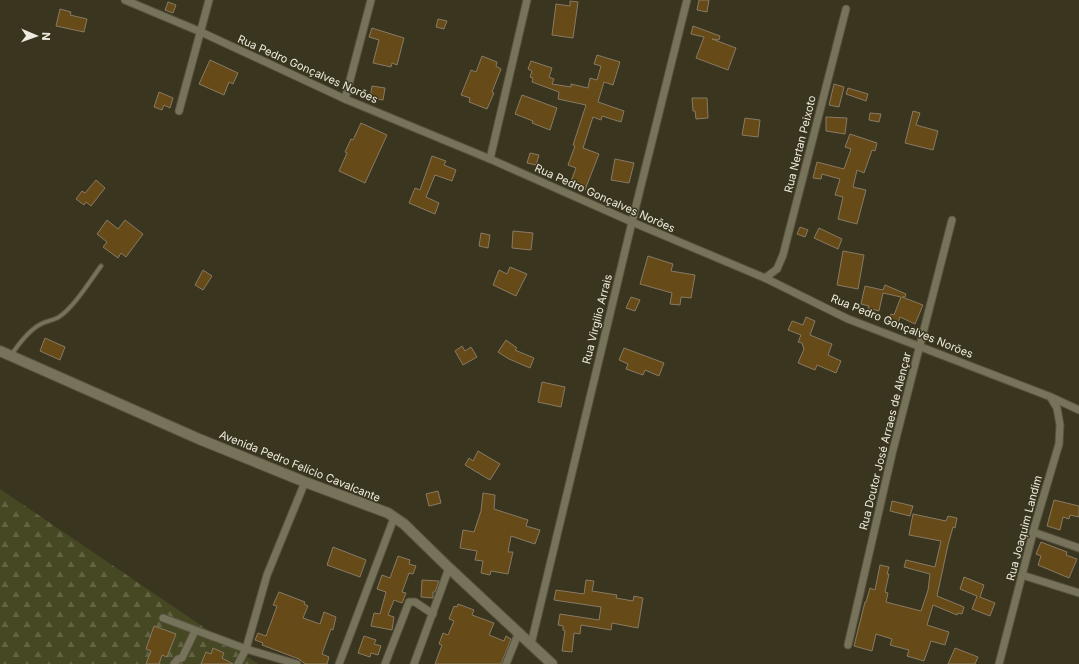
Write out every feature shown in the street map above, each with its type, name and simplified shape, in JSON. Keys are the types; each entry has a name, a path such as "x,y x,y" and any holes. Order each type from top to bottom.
{"street":[{"name":"Rua Pedro Gonçalves Norões","path":"125,0 201,32 345,99 490,159 632,222 765,278 848,318 1079,410"},
{"path":"179,111 209,0"},
{"path":"345,99 371,0"},
{"path":"490,159 527,0"},
{"name":"Rua Virgilio Arrais","path":"530,644 687,0"},
{"name":"Rua Nertan Peixoto","path":"765,278 777,269 783,255 846,9"},
{"name":"Rua Doutor José Arraes de Alençar","path":"848,645 892,454 952,220"},
{"name":"Avenida Pedro Felício Cavalcante","path":"0,351 199,439 305,482 388,513 408,528 552,664"},
{"name":"Rua Joaquim Landim","path":"999,664 1033,532 1059,444 1060,425 1057,408 1051,398"},
{"path":"238,664 246,649 267,575 305,482"},
{"path":"339,664 394,518"},
{"path":"1033,532 1079,548"},
{"path":"414,664 449,568"},
{"path":"1022,575 1079,593"},
{"path":"385,664 409,602 415,602 433,614"},
{"path":"163,618 246,649 297,664"},
{"path":"174,664 178,659 184,661 195,631"},
{"path":"506,664 519,632"}],"lane":[{"path":"10,355 35,328 63,314 84,291 101,266"}],"green space":[{"path":"0,489 258,664 0,664"}],"building":[{"path":"699,0 709,0 707,12 697,10"},
{"path":"570,1 578,2 573,38 552,35 556,4 570,6"},
{"path":"168,2 176,5 173,13 165,10"},
{"path":"60,9 71,12 70,15 87,19 84,32 56,26"},
{"path":"438,19 447,21 444,29 436,27"},
{"path":"693,26 720,36 719,40 712,39 736,48 728,70 696,58 704,37 691,34"},
{"path":"372,28 404,38 397,65 392,63 391,67 373,63 379,40 369,37"},
{"path":"597,55 620,62 613,85 604,82 598,102 624,111 621,122 602,116 601,120 593,117 583,148 599,154 585,190 570,184 576,168 568,165 575,146 573,145 586,105 558,99 559,92 532,82 533,78 530,77 532,71 528,69 531,61 552,68 549,77 554,79 552,84 571,87 571,84 588,88 590,78 597,80 601,66 594,64"},
{"path":"482,56 497,62 496,66 501,69 492,92 494,93 487,109 469,102 470,98 461,95 471,70 476,72"},
{"path":"210,60 238,73 233,84 229,82 224,95 199,84"},
{"path":"834,84 844,87 839,107 829,105"},
{"path":"372,86 385,88 383,100 370,98"},
{"path":"848,88 868,94 866,101 846,94"},
{"path":"159,92 173,98 170,108 164,105 162,110 154,107"},
{"path":"522,95 557,108 550,130 515,114"},
{"path":"692,98 707,98 708,118 696,119 695,111 693,111"},
{"path":"913,111 920,113 916,125 938,131 933,150 905,143"},
{"path":"870,113 881,114 879,122 869,120"},
{"path":"826,117 847,118 845,134 826,131"},
{"path":"745,118 760,120 758,137 742,135"},
{"path":"361,123 387,135 365,183 339,171 347,153 345,152 351,139 353,140"},
{"path":"850,134 877,143 875,151 872,150 864,173 857,170 853,187 866,190 857,224 838,219 843,197 835,195 840,179 822,174 821,179 813,178 817,162 844,169 851,149 845,147"},
{"path":"530,153 539,155 536,165 527,163"},
{"path":"432,156 446,161 444,165 456,170 452,181 435,175 426,197 439,203 435,214 409,203 415,188 420,190"},
{"path":"615,159 634,163 629,183 611,180"},
{"path":"96,180 105,188 91,206 86,202 84,205 76,199 82,191 85,193"},
{"path":"107,220 118,229 125,220 143,234 126,257 121,253 118,258 103,247 107,242 97,234"},
{"path":"800,227 808,230 805,237 797,234"},
{"path":"819,228 842,239 838,249 814,238"},
{"path":"513,231 533,233 531,250 512,248"},
{"path":"481,233 490,235 488,248 479,246"},
{"path":"843,251 864,255 858,289 837,285"},
{"path":"648,256 673,264 671,271 695,275 691,298 681,297 680,305 670,304 672,293 640,284"},
{"path":"510,267 527,274 516,296 493,285 499,270 507,274"},
{"path":"203,270 212,276 203,290 195,285"},
{"path":"885,285 906,294 905,297 902,297 923,305 915,324 900,317 897,325 888,321 891,314 894,315 901,297 883,293 879,311 861,304 865,286 883,290"},
{"path":"631,297 640,300 635,311 626,308"},
{"path":"806,317 815,321 810,335 832,344 828,355 841,361 836,373 817,365 815,370 798,363 804,349 802,343 798,342 801,335 788,330 792,321 803,325"},
{"path":"45,338 65,347 60,360 40,351"},
{"path":"506,340 517,348 515,350 534,358 530,368 509,359 498,352"},
{"path":"462,346 465,351 471,347 477,357 463,365 455,351"},
{"path":"624,348 664,363 659,376 645,370 643,375 626,369 628,364 619,360"},
{"path":"542,382 565,387 561,407 538,402"},
{"path":"478,451 500,464 490,480 465,465 469,458 473,461"},
{"path":"438,491 441,503 429,506 426,494"},
{"path":"483,493 495,495 494,509 528,520 526,526 540,530 535,544 511,536 508,552 513,552 508,574 491,571 490,575 481,573 483,561 475,560 477,551 460,548 463,530 474,532 481,511"},
{"path":"1054,500 1079,506 1079,517 1070,515 1069,519 1063,517 1060,530 1047,526"},
{"path":"892,501 913,506 910,516 890,511"},
{"path":"913,514 946,521 948,516 957,518 955,528 953,527 948,545 937,596 964,607 962,614 958,613 957,615 933,605 927,625 949,632 945,645 931,641 924,661 907,656 909,650 890,645 892,639 876,634 872,651 854,646 865,602 870,588 875,590 880,565 889,567 885,592 888,593 886,602 921,611 928,590 930,574 904,567 906,560 935,567 941,541 909,535"},
{"path":"1041,542 1067,552 1066,555 1077,559 1069,578 1038,565 1041,556 1036,554"},
{"path":"333,547 366,560 360,577 327,565"},
{"path":"398,556 410,560 409,564 416,566 413,574 409,573 402,592 406,593 402,603 394,600 388,615 394,617 392,630 371,626 374,613 380,614 386,592 377,589 382,575 390,578"},
{"path":"964,577 984,585 980,597 995,603 990,616 972,609 977,596 960,589"},
{"path":"422,580 439,581 435,592 433,592 433,598 421,597"},
{"path":"586,580 594,581 592,591 617,595 616,598 633,601 634,596 643,598 638,628 612,623 611,630 581,625 580,634 574,633 572,652 562,651 565,631 563,630 563,626 558,625 560,614 599,620 601,607 554,600 556,590 584,594"},
{"path":"279,592 305,602 304,604 308,606 303,618 320,624 324,612 336,617 333,630 331,629 322,654 329,657 327,664 305,664 299,659 262,645 263,643 255,640 258,633 266,636 277,606 273,605"},
{"path":"458,604 474,610 472,615 494,623 489,635 504,641 506,636 511,639 501,664 435,664 442,645 439,644 443,633 448,635 454,621 449,619 454,606 457,607"},
{"path":"154,626 176,634 167,657 162,655 159,664 146,664 151,651 146,649"},
{"path":"364,636 376,640 374,644 381,646 378,655 371,653 370,657 358,653"},
{"path":"213,648 224,653 222,658 233,664 201,664 206,652 211,654"},
{"path":"955,648 978,657 975,664 948,664"}]}
